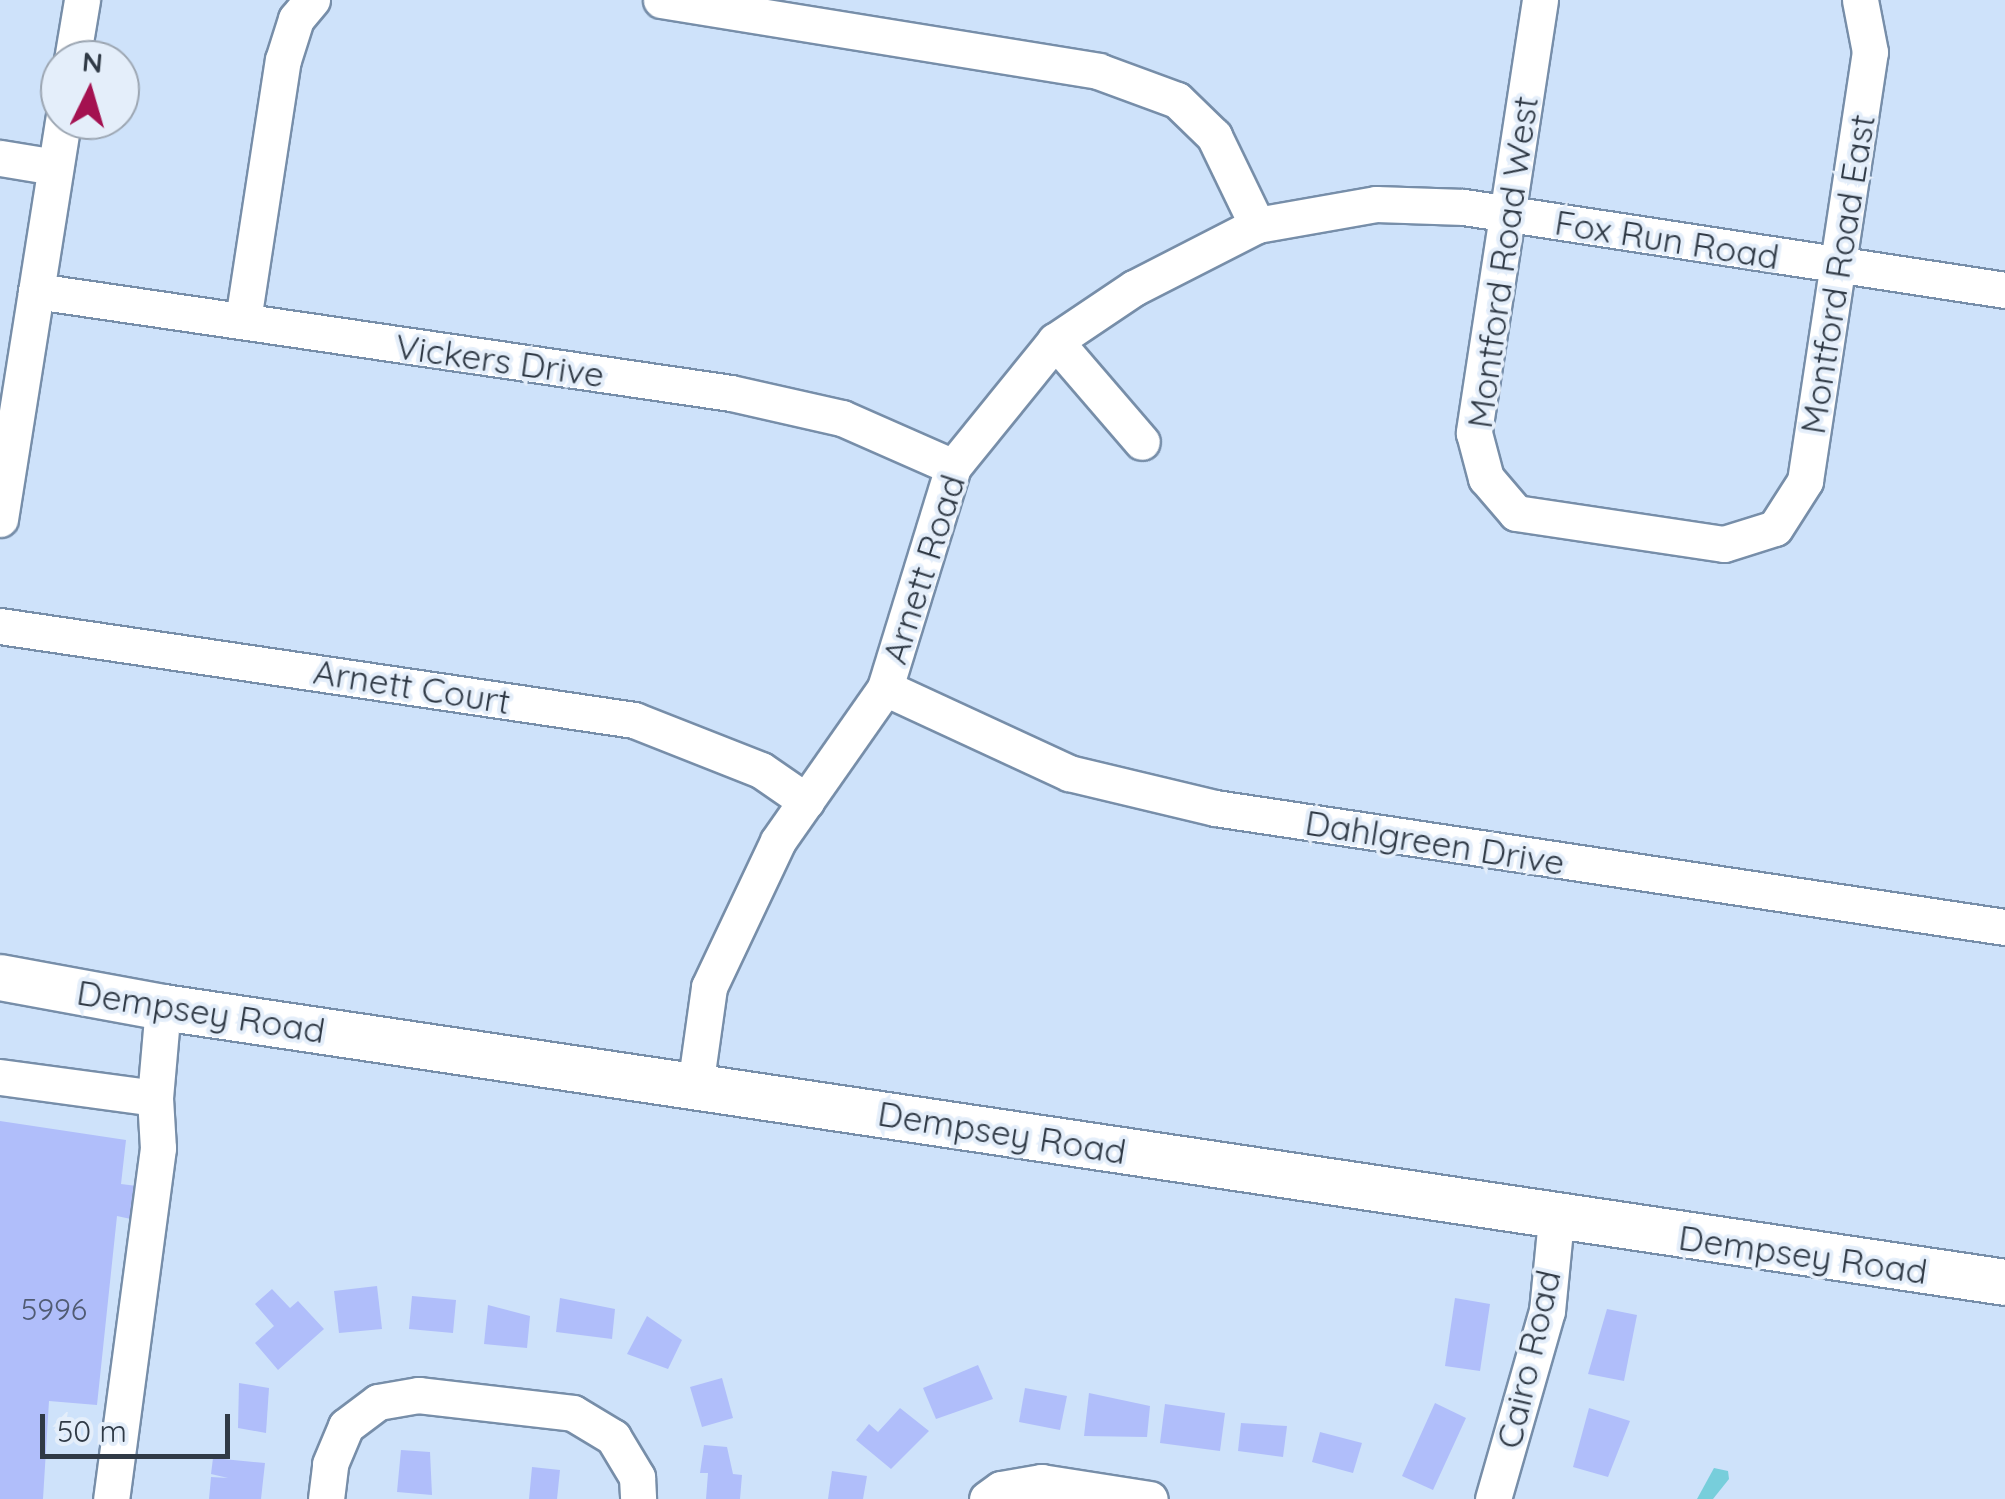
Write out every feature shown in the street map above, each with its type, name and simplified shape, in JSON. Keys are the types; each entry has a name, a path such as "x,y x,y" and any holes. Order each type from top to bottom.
{"main road":[{"name":"Dempsey Road","path":"0,976 162,1007 2005,1282"}],"street":[{"path":"75,40 82,0"},
{"path":"243,320 283,60 296,19 312,0"},
{"path":"661,0 1098,71 1161,94 1214,136 1257,225"},
{"name":"Montford Road West","path":"1540,0 1474,433 1486,478 1516,512 1724,544 1775,528"},
{"name":"Montford Road East","path":"1775,528 1805,481 1870,52 1864,6"},
{"path":"0,519 60,140"},
{"path":"0,158 55,167"},
{"name":"Arnett Road","path":"695,1087 709,987 778,842 885,688 953,467 1055,341 1134,288 1257,225 1376,204 1506,213"},
{"name":"Fox Run Road","path":"1506,213 2005,290"},
{"name":"Vickers Drive","path":"36,291 731,393 842,418 953,467"},
{"path":"1055,341 1142,442"},
{"name":"Arnett Court","path":"0,626 634,720 761,770 806,800"},
{"name":"Dahlgreen Drive","path":"885,688 1069,773 1214,808 2005,927"},
{"path":"111,1499 158,1148 154,1098 162,1007"},
{"path":"0,1077 154,1098"},
{"name":"Cairo Road","path":"1493,1499 1547,1312 1556,1218"},
{"path":"326,1499 330,1464 346,1426 378,1402 418,1396 573,1413 613,1437 637,1477 638,1499"},
{"path":"988,1499 1002,1489 1041,1482 1150,1499"}],"shaded area":[{"path":"1714,1468 1728,1471 1729,1479 1713,1499 1697,1499"}],"building":[{"path":"0,1121 126,1140 121,1184 145,1187 140,1221 117,1216 97,1405 49,1401 43,1499 0,1499"},
{"path":"377,1286 382,1329 339,1333 334,1291"},
{"path":"272,1289 290,1308 298,1301 324,1329 278,1370 255,1343 274,1326 255,1304"},
{"path":"412,1296 456,1300 453,1333 409,1329"},
{"path":"560,1298 615,1309 612,1339 556,1332"},
{"path":"1455,1298 1490,1304 1480,1371 1445,1366"},
{"path":"488,1305 530,1316 527,1348 484,1344"},
{"path":"1607,1309 1637,1315 1624,1381 1588,1374"},
{"path":"647,1316 682,1340 668,1369 627,1354"},
{"path":"978,1365 993,1399 936,1419 923,1388"},
{"path":"722,1378 733,1418 702,1427 690,1387"},
{"path":"239,1383 269,1388 266,1433 238,1428"},
{"path":"1025,1388 1067,1396 1060,1430 1019,1422"},
{"path":"1089,1393 1150,1406 1147,1437 1084,1436"},
{"path":"1435,1403 1466,1418 1433,1490 1402,1476"},
{"path":"1165,1404 1225,1413 1220,1451 1160,1443"},
{"path":"900,1408 929,1431 891,1469 856,1440 869,1424 878,1432"},
{"path":"1589,1408 1630,1421 1608,1477 1573,1467"},
{"path":"1241,1423 1287,1426 1283,1457 1238,1451"},
{"path":"1320,1432 1362,1443 1353,1473 1312,1462"},
{"path":"704,1445 727,1447 733,1474 742,1475 740,1499 706,1499 708,1473 700,1473"},
{"path":"401,1450 430,1452 432,1495 397,1492"},
{"path":"213,1458 265,1463 261,1499 209,1499 211,1477 228,1478 211,1474"},
{"path":"532,1467 560,1470 557,1499 529,1499"},
{"path":"832,1471 867,1476 863,1499 828,1499"}]}
